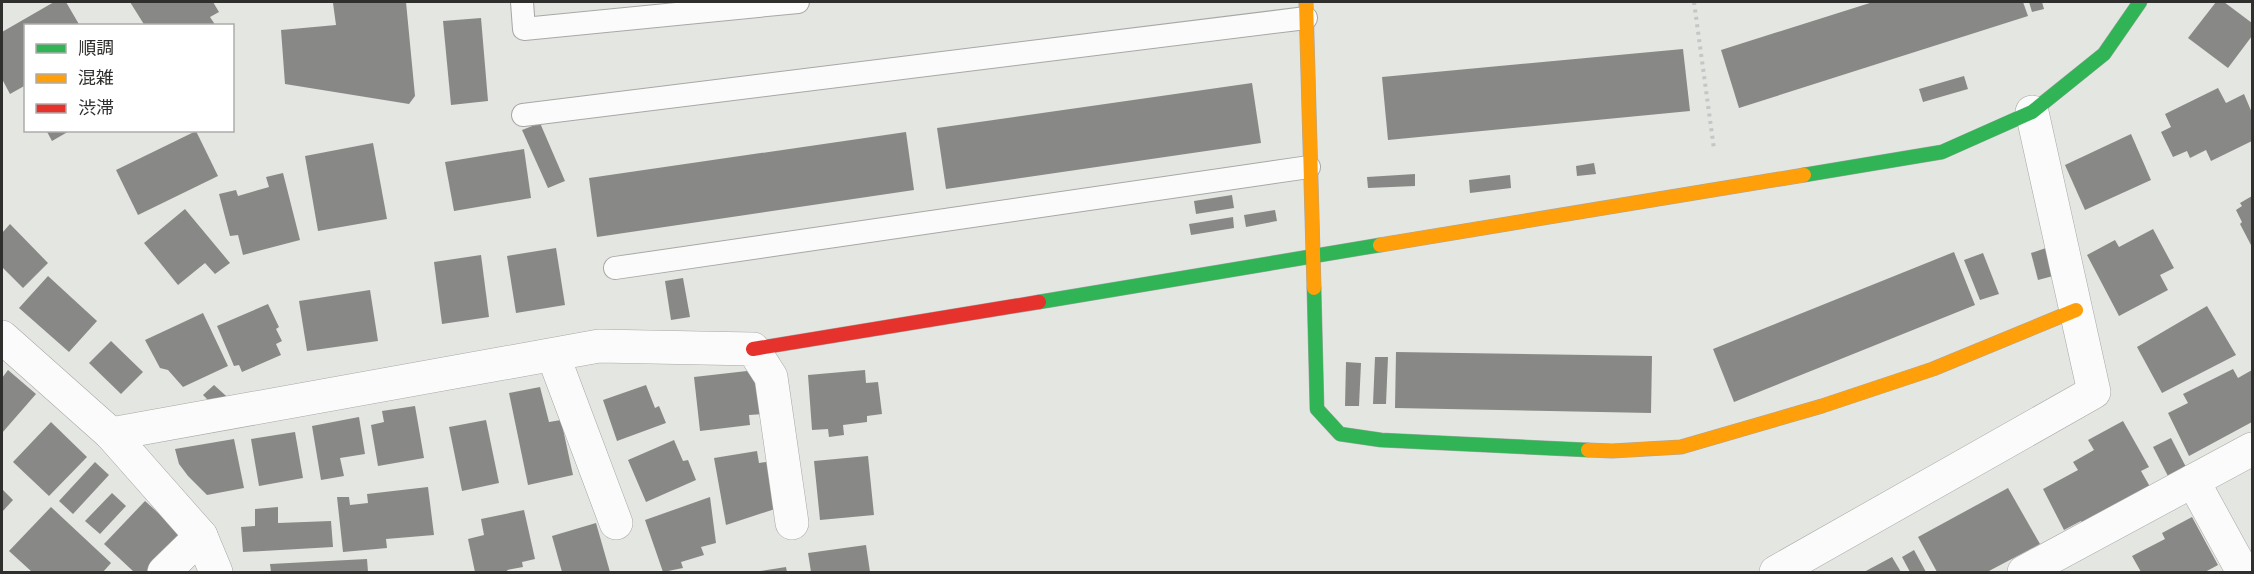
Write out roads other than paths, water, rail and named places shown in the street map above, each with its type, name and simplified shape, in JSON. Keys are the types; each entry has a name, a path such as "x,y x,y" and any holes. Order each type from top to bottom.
{"street":[{"path":"111,434 599,346 753,349 1942,152 2032,112 2104,54 2140,2"},
{"path":"1306,10 1317,409 1340,434 1381,440 1612,451 1681,447 1822,406 1933,369 2076,310"},
{"path":"1776,573 2094,392 2032,112"},
{"path":"2,337 111,434 201,536 216,573"},
{"path":"753,349 771,377 792,523"},
{"path":"553,355 616,523"},
{"path":"2024,573 2253,449"},
{"path":"2193,482 2243,573"},
{"path":"164,573 201,536"}],"lane":[{"path":"522,2 524,29 798,2"},
{"path":"523,115 1306,10"},
{"path":"615,268 1309,167"}]}
